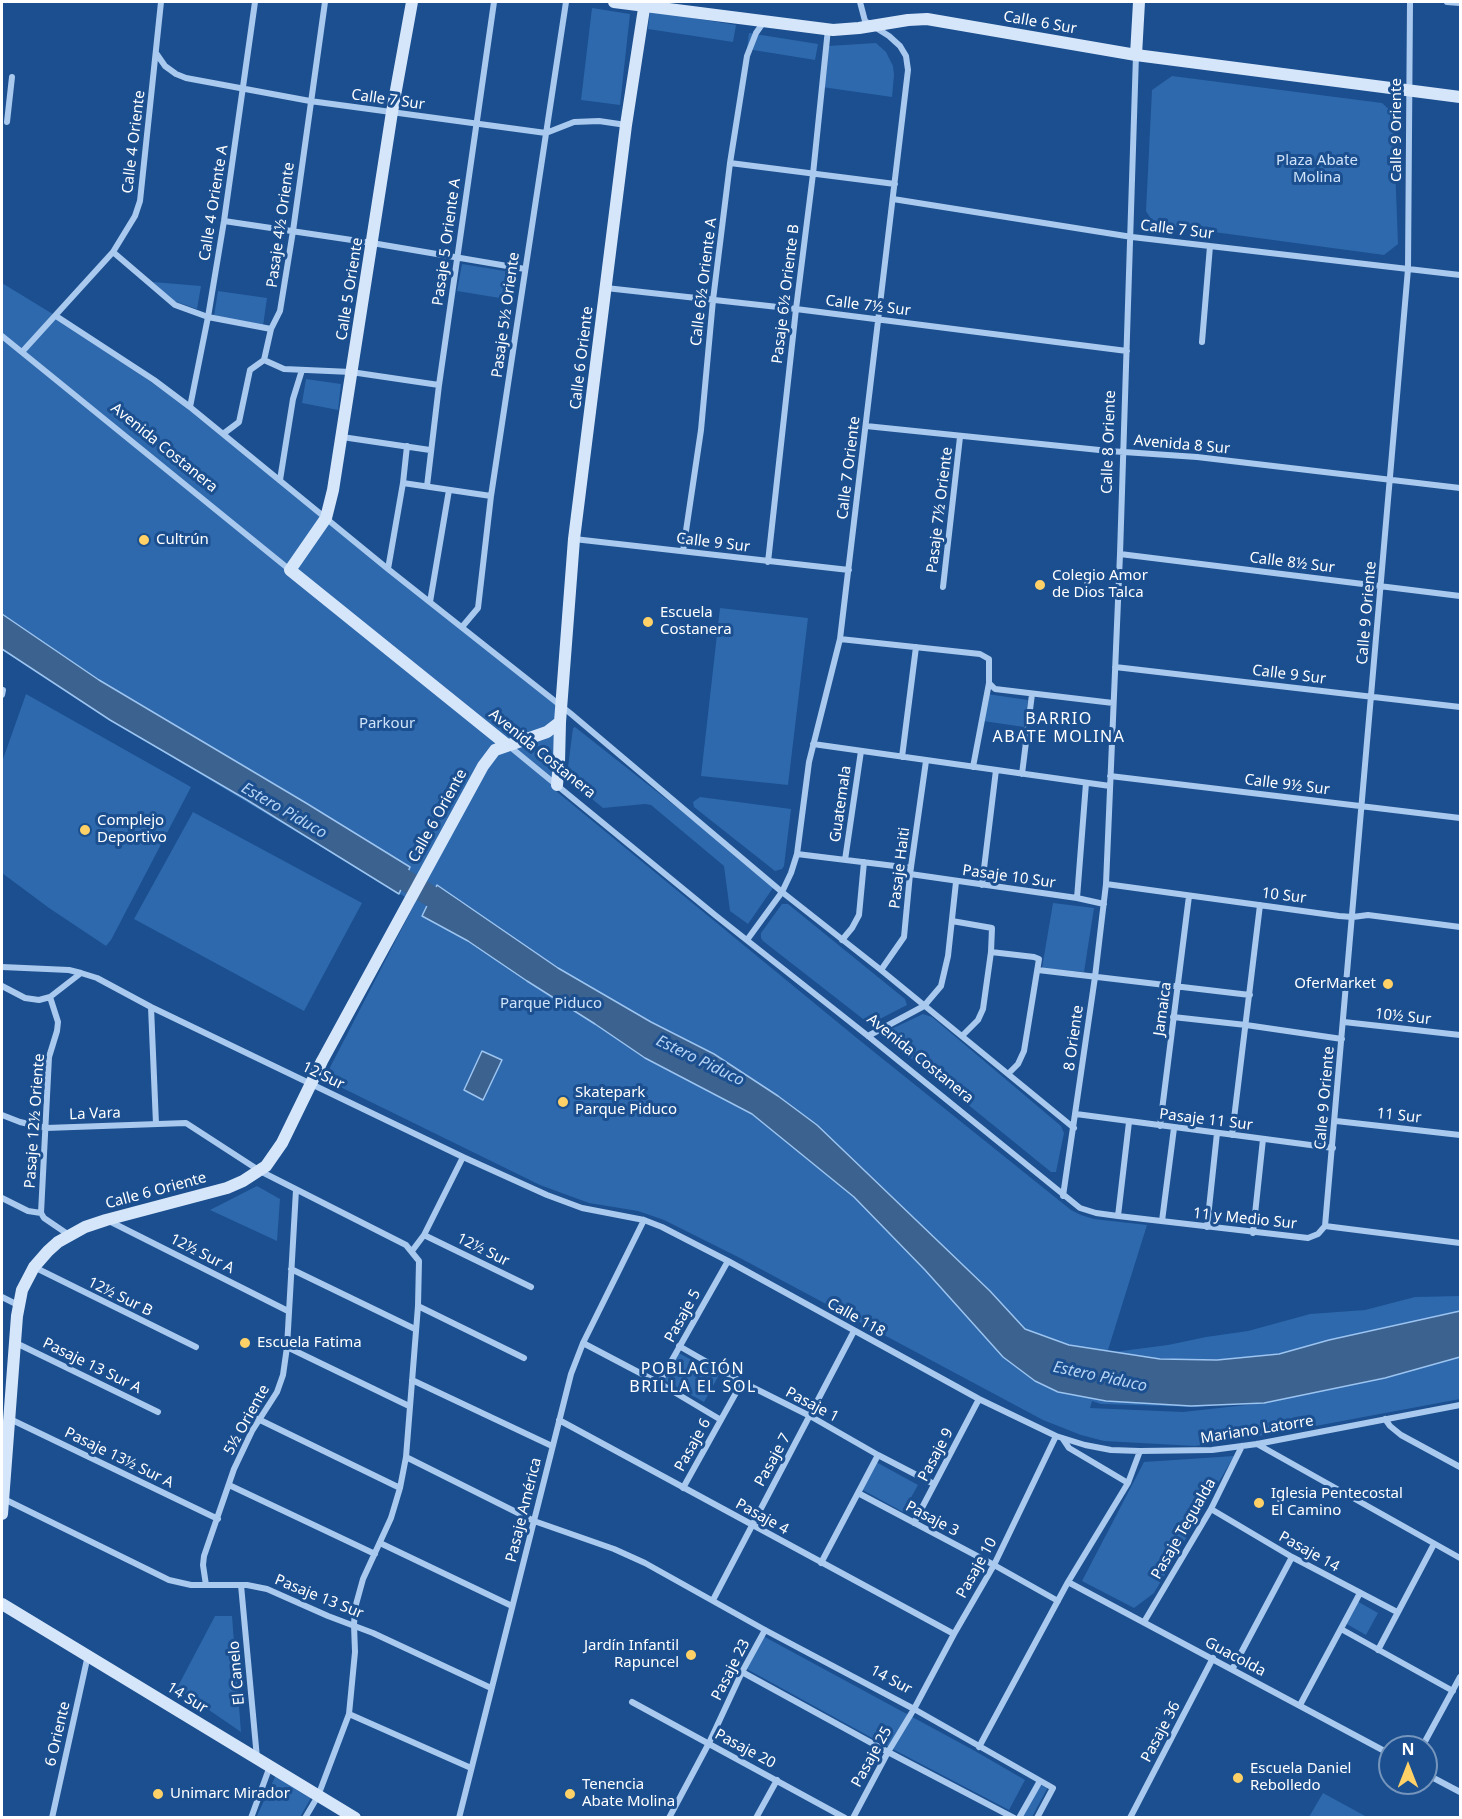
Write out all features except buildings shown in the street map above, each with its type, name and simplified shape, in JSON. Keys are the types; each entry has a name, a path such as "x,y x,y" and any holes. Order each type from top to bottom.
{"main road":[{"name":"Calle 5 Oriente","path":"290,570 326,518 333,490 392,112 412,2"},
{"name":"Calle 6 Sur","path":"614,2 846,30 927,19 1136,55 1461,97"},
{"name":"Calle 8 Oriente","path":"1136,55 1139,2"},
{"name":"Calle 6 Oriente","path":"3,1498 18,1305 22,1290 34,1267 48,1251 69,1235 106,1220 227,1188 260,1172 276,1152 322,1061 483,766 495,750 547,732 560,722 574,539 626,125 645,4"},
{"name":"Avenida Costanera","path":"290,570 507,745"},
{"path":"557,784 560,722"},
{"path":"2,1514 3,1498"},
{"name":"14 Sur","path":"2,1604 355,1818"}],"street":[{"name":"Calle 4 Oriente","path":"21,352 113,252 135,216 140,201 161,2"},
{"name":"Calle 4 Oriente A","path":"190,407 224,221 255,2"},
{"name":"Pasaje 4½ Oriente","path":"223,434 239,422 250,370 264,360 271,329 280,311 325,2"},
{"name":"Pasaje 5 Oriente A","path":"427,486 430,450 494,2"},
{"name":"Pasaje 5½ Oriente","path":"462,627 478,608 492,496 566,2"},
{"name":"Calle 7 Oriente","path":"747,940 782,892 797,854 809,762 840,639 849,570 907,76 907,63 900,46 865,21 860,2"},
{"name":"Calle 9 Oriente","path":"1325,1226 1336,1121 1408,269 1410,2"},
{"path":"1448,2 1461,3"},
{"name":"Calle 6½ Oriente A","path":"683,551 700,430 730,163 747,56 756,33 765,20"},
{"name":"Pasaje 6½ Oriente B","path":"768,562 828,29"},
{"name":"Calle 7 Sur","path":"156,53 165,66 176,74 197,81 310,101 546,133 573,122 599,121 626,125"},
{"name":"Calle 8 Oriente","path":"1106,884 1132,237 1136,55"},
{"path":"7,122 12,76"},
{"path":"2,95 9,97"},
{"path":"730,163 895,184"},
{"name":"Calle 7 Sur","path":"893,200 1132,237 1461,275"},
{"path":"224,221 525,269"},
{"path":"1202,342 1210,246"},
{"path":"113,252 175,305 208,317 271,329"},
{"name":"Calle 7½ Sur","path":"606,288 796,309 1127,351"},
{"path":"56,316 154,380 190,407 561,707 782,892 1074,1128"},
{"name":"Avenida Costanera","path":"2,336 290,570"},
{"path":"264,360 284,369 351,372 439,385"},
{"path":"280,480 293,399 302,370"},
{"name":"Avenida 8 Sur","path":"866,426 960,437 1197,457 1461,489"},
{"path":"342,437 430,450"},
{"name":"Pasaje 7½ Oriente","path":"943,587 960,437"},
{"path":"388,569 407,446"},
{"path":"403,483 492,496"},
{"path":"430,602 449,490"},
{"name":"Calle 9 Sur","path":"574,539 849,570"},
{"name":"Calle 8½ Sur","path":"1120,554 1461,596"},
{"path":"840,639 980,654 989,659 989,683 973,766"},
{"path":"902,757 916,647"},
{"name":"Calle 9 Sur","path":"1115,667 1461,707"},
{"path":"989,683 995,689 1113,703"},
{"path":"1022,774 1032,694"},
{"path":"813,744 1110,786"},
{"name":"Avenida Costanera","path":"507,745 1063,1196"},
{"name":"Guatemala","path":"845,860 861,751"},
{"name":"Pasaje Haiti","path":"881,970 904,937 926,761"},
{"path":"982,885 996,770"},
{"name":"Calle 9½ Sur","path":"1110,776 1461,818"},
{"path":"1077,898 1086,783"},
{"name":"Pasaje 10 Sur","path":"797,854 864,862 956,882 1077,898 1104,904"},
{"path":"842,940 859,915 864,862"},
{"path":"868,1036 924,1006 941,986 948,956 956,882"},
{"name":"10 Sur","path":"1106,884 1353,917 1368,915 1461,927"},
{"name":"8 Oriente","path":"1063,1196 1095,977 1106,884"},
{"name":"Jamaica","path":"1160,1126 1190,896"},
{"path":"1232,1135 1260,905"},
{"path":"952,921 992,928 983,1010 978,1020 962,1036"},
{"path":"991,952 1039,959 1024,1051 1018,1064 1008,1074"},
{"name":"12 Sur","path":"2,967 69,970 112,985 151,1007 547,1195 582,1208 644,1220"},
{"path":"1038,970 1250,994"},
{"path":"2,986 25,998 39,999 50,997 81,973"},
{"name":"Pasaje 12½ Oriente","path":"41,1213 49,1057 58,1022 50,997"},
{"path":"151,1007 156,1124"},
{"path":"1173,1017 1342,1039"},
{"name":"10½ Sur","path":"1344,1022 1461,1035"},
{"name":"La Vara","path":"2,1114 20,1122 46,1128 186,1123 260,1172 394,1239 412,1251"},
{"name":"Pasaje 11 Sur","path":"1076,1114 1333,1148"},
{"name":"11 Sur","path":"1336,1121 1461,1135"},
{"path":"1118,1216 1129,1122"},
{"path":"1162,1221 1174,1128"},
{"path":"1207,1227 1217,1133"},
{"path":"1253,1233 1263,1139"},
{"path":"305,1818 318,1796 349,1714 355,1652 354,1625 360,1589 391,1518 406,1457 418,1306 419,1261 412,1251 424,1235 463,1157"},
{"name":"5½ Oriente","path":"206,1585 204,1556 244,1447 258,1419 273,1401 281,1383 287,1347 296,1190"},
{"name":"11 y Medio Sur","path":"1063,1196 1087,1211 1253,1233 1308,1238 1318,1234 1325,1226"},
{"path":"2,1198 28,1211 41,1213 44,1218 69,1235"},
{"name":"12½ Sur A","path":"106,1220 288,1311"},
{"name":"Calle 118","path":"644,1220 728,1261 979,1399 1060,1438 1070,1448 1128,1483"},
{"name":"Pasaje América","path":"459,1818 571,1374 583,1343 644,1220"},
{"path":"1325,1226 1461,1243"},
{"name":"12½ Sur","path":"424,1235 531,1287"},
{"name":"Pasaje 5","path":"659,1383 728,1261"},
{"name":"12½ Sur B","path":"34,1267 196,1347"},
{"path":"291,1269 415,1329"},
{"path":"2,1297 18,1305"},
{"path":"418,1306 524,1358"},
{"name":"Pasaje 7","path":"713,1600 854,1331"},
{"name":"Pasaje 13 Sur A","path":"15,1342 158,1412"},
{"path":"583,1343 659,1383 721,1420"},
{"name":"Pasaje 1","path":"679,1346 934,1484"},
{"path":"287,1347 409,1406"},
{"path":"412,1380 552,1446"},
{"name":"Pasaje 6","path":"683,1488 742,1382"},
{"name":"Pasaje 9","path":"914,1523 979,1399"},
{"name":"Mariano Latorre","path":"1060,1438 1111,1450 1192,1452 1257,1444 1461,1405"},
{"name":"Pasaje 13½ Sur A","path":"9,1419 218,1519"},
{"path":"258,1419 400,1488"},
{"path":"1385,1419 1401,1436 1461,1467"},
{"name":"Pasaje 4","path":"559,1420 954,1634"},
{"name":"Pasaje 10","path":"914,1709 994,1565 1060,1438"},
{"path":"1257,1444 1461,1558"},
{"name":"Pasaje Tegualda","path":"1144,1622 1211,1509 1242,1446"},
{"path":"979,1747 1068,1582 1128,1483 1140,1451"},
{"path":"821,1563 878,1455"},
{"name":"14 Sur","path":"406,1457 534,1521 614,1549 645,1563 914,1709 1053,1788 1037,1818"},
{"path":"230,1485 375,1554"},
{"name":"Pasaje 3","path":"858,1493 1058,1601"},
{"name":"Pasaje 13 Sur","path":"3,1498 169,1580 184,1584 258,1586 277,1592 491,1688"},
{"name":"Pasaje 14","path":"1211,1509 1292,1557 1397,1612"},
{"path":"380,1543 512,1606"},
{"path":"1378,1650 1434,1544"},
{"path":"1233,1668 1292,1557"},
{"name":"Guacolda","path":"1068,1582 1233,1668 1378,1747"},
{"name":"El Canelo","path":"241,1585 257,1758"},
{"path":"1300,1705 1360,1593"},
{"path":"1341,1629 1453,1691"},
{"name":"Pasaje 23","path":"669,1818 765,1630"},
{"name":"6 Oriente","path":"52,1818 88,1655"},
{"name":"Pasaje 36","path":"1130,1818 1213,1658"},
{"path":"742,1672 1014,1818"},
{"path":"1429,1735 1461,1677"},
{"name":"Pasaje 20","path":"632,1702 845,1818"},
{"name":"Pasaje 25","path":"853,1818 914,1709"},
{"path":"349,1714 471,1768"},
{"path":"251,1818 270,1766"},
{"path":"756,1818 777,1780"},
{"path":"1438,1780 1461,1792"},
{"path":"1019,1818 1040,1781"}],"green space":[{"path":"592,8 630,14 620,105 581,100"},
{"path":"650,11 736,25 733,42 648,29"},
{"path":"749,33 818,44 815,60 747,49"},
{"path":"876,43 886,52 893,66 892,97 822,87 828,46"},
{"name":"Plaza Abate Molina","path":"1172,76 1382,103 1393,113 1398,244 1384,255 1162,225 1151,219 1146,211 1152,90"},
{"path":"462,264 517,273 512,300 457,291"},
{"path":"153,282 201,286 197,309 171,300"},
{"name":"Parque Piduco","path":"2,283 56,316 187,407 559,707 556,791 1071,1210 1094,1219 1147,1225 1103,1366 1174,1378 1460,1323 1460,1399 1195,1446 1104,1441 1081,1435 1043,1420 740,1258 664,1220 638,1211 589,1203 540,1185 324,1079 415,903 125,729 2,643","holes":["1422,1367 1385,1378 1264,1403 1183,1412 1090,1408 1092,1401 1101,1404 1197,1407 1284,1396"]},
{"path":"218,291 267,298 263,326 214,316"},
{"path":"306,379 341,384 338,410 302,403"},
{"path":"720,608 808,618 788,785 701,776"},
{"name":"Complejo Deportivo","path":"26,694 191,787 106,946 2,873 2,762"},
{"path":"987,694 1028,700 1024,727 983,721"},
{"path":"575,727 775,885 748,924 730,911 724,866 651,805 603,808 570,781 567,775 573,728"},
{"path":"700,797 791,809 782,869 775,871 694,807 693,802"},
{"name":"Complejo Deportivo","path":"193,812 362,903 304,1011 134,919"},
{"path":"1053,903 1094,908 1084,972 1042,968"},
{"path":"782,904 788,904 905,999 907,1005 874,1022 869,1022 763,941 761,933"},
{"path":"923,1014 932,1017 1061,1126 1064,1133 1056,1172 1051,1172 881,1034"},
{"path":"257,1186 280,1199 277,1241 210,1210"},
{"path":"1460,1296 1460,1311 1329,1340 1279,1354 1217,1360 1160,1359 1114,1352 1248,1331 1310,1314 1365,1310 1415,1297"},
{"path":"677,1352 719,1375 704,1402 662,1379"},
{"path":"1234,1456 1154,1593 1134,1608 1082,1581 1144,1462"},
{"path":"876,1462 918,1485 903,1512 861,1489"},
{"path":"1357,1601 1378,1613 1366,1635 1345,1623"},
{"path":"215,1616 232,1616 241,1732 177,1688"},
{"path":"763,1636 1025,1780 1009,1810 745,1668"},
{"path":"276,1775 312,1796 300,1817 256,1818"},
{"path":"1036,1781 1048,1787 1032,1817 1016,1818"},
{"path":"1323,1793 1367,1817 1309,1817"}],"water":[{"path":"2,614 99,680 410,867 399,894 247,800 110,720 2,649"},
{"path":"437,885 558,968 651,1022 714,1054 817,1125 990,1291 1025,1329 1069,1345 1160,1359 1217,1360 1279,1354 1329,1340 1460,1311 1460,1357 1385,1378 1264,1403 1191,1406 1106,1401 1058,1392 1035,1381 1003,1357 925,1270 854,1197 752,1114 645,1058 468,941 422,916"},
{"path":"482,1051 502,1060 483,1100 464,1090"}],"waterway":[{"name":"Estero Piduco","path":"382,866 455,911"}],"place":[{"name":"Cultrún","path":"144,540"},
{"name":"Colegio Amor de Dios Talca","path":"1040,585"},
{"name":"Escuela Costanera","path":"648,622"},
{"name":"Complejo Deportivo","path":"85,830"},
{"name":"OferMarket","path":"1388,984"},
{"name":"Skatepark Parque Piduco","path":"563,1102"},
{"name":"Escuela Fatima","path":"245,1343"},
{"name":"Iglesia Pentecostal El Camino","path":"1259,1503"},
{"name":"Jardín Infantil Rapuncel","path":"691,1655"},
{"name":"Escuela Daniel Rebolledo","path":"1238,1778"},
{"name":"Unimarc Mirador","path":"158,1794"},
{"name":"Tenencia Abate Molina","path":"570,1794"}],"district":[{"name":"BARRIO ABATE MOLINA","path":"1059,728"},
{"name":"POBLACIÓN BRILLA EL SOL","path":"693,1378"}],"park label":[{"name":"Parkour","path":"387,724"}]}
